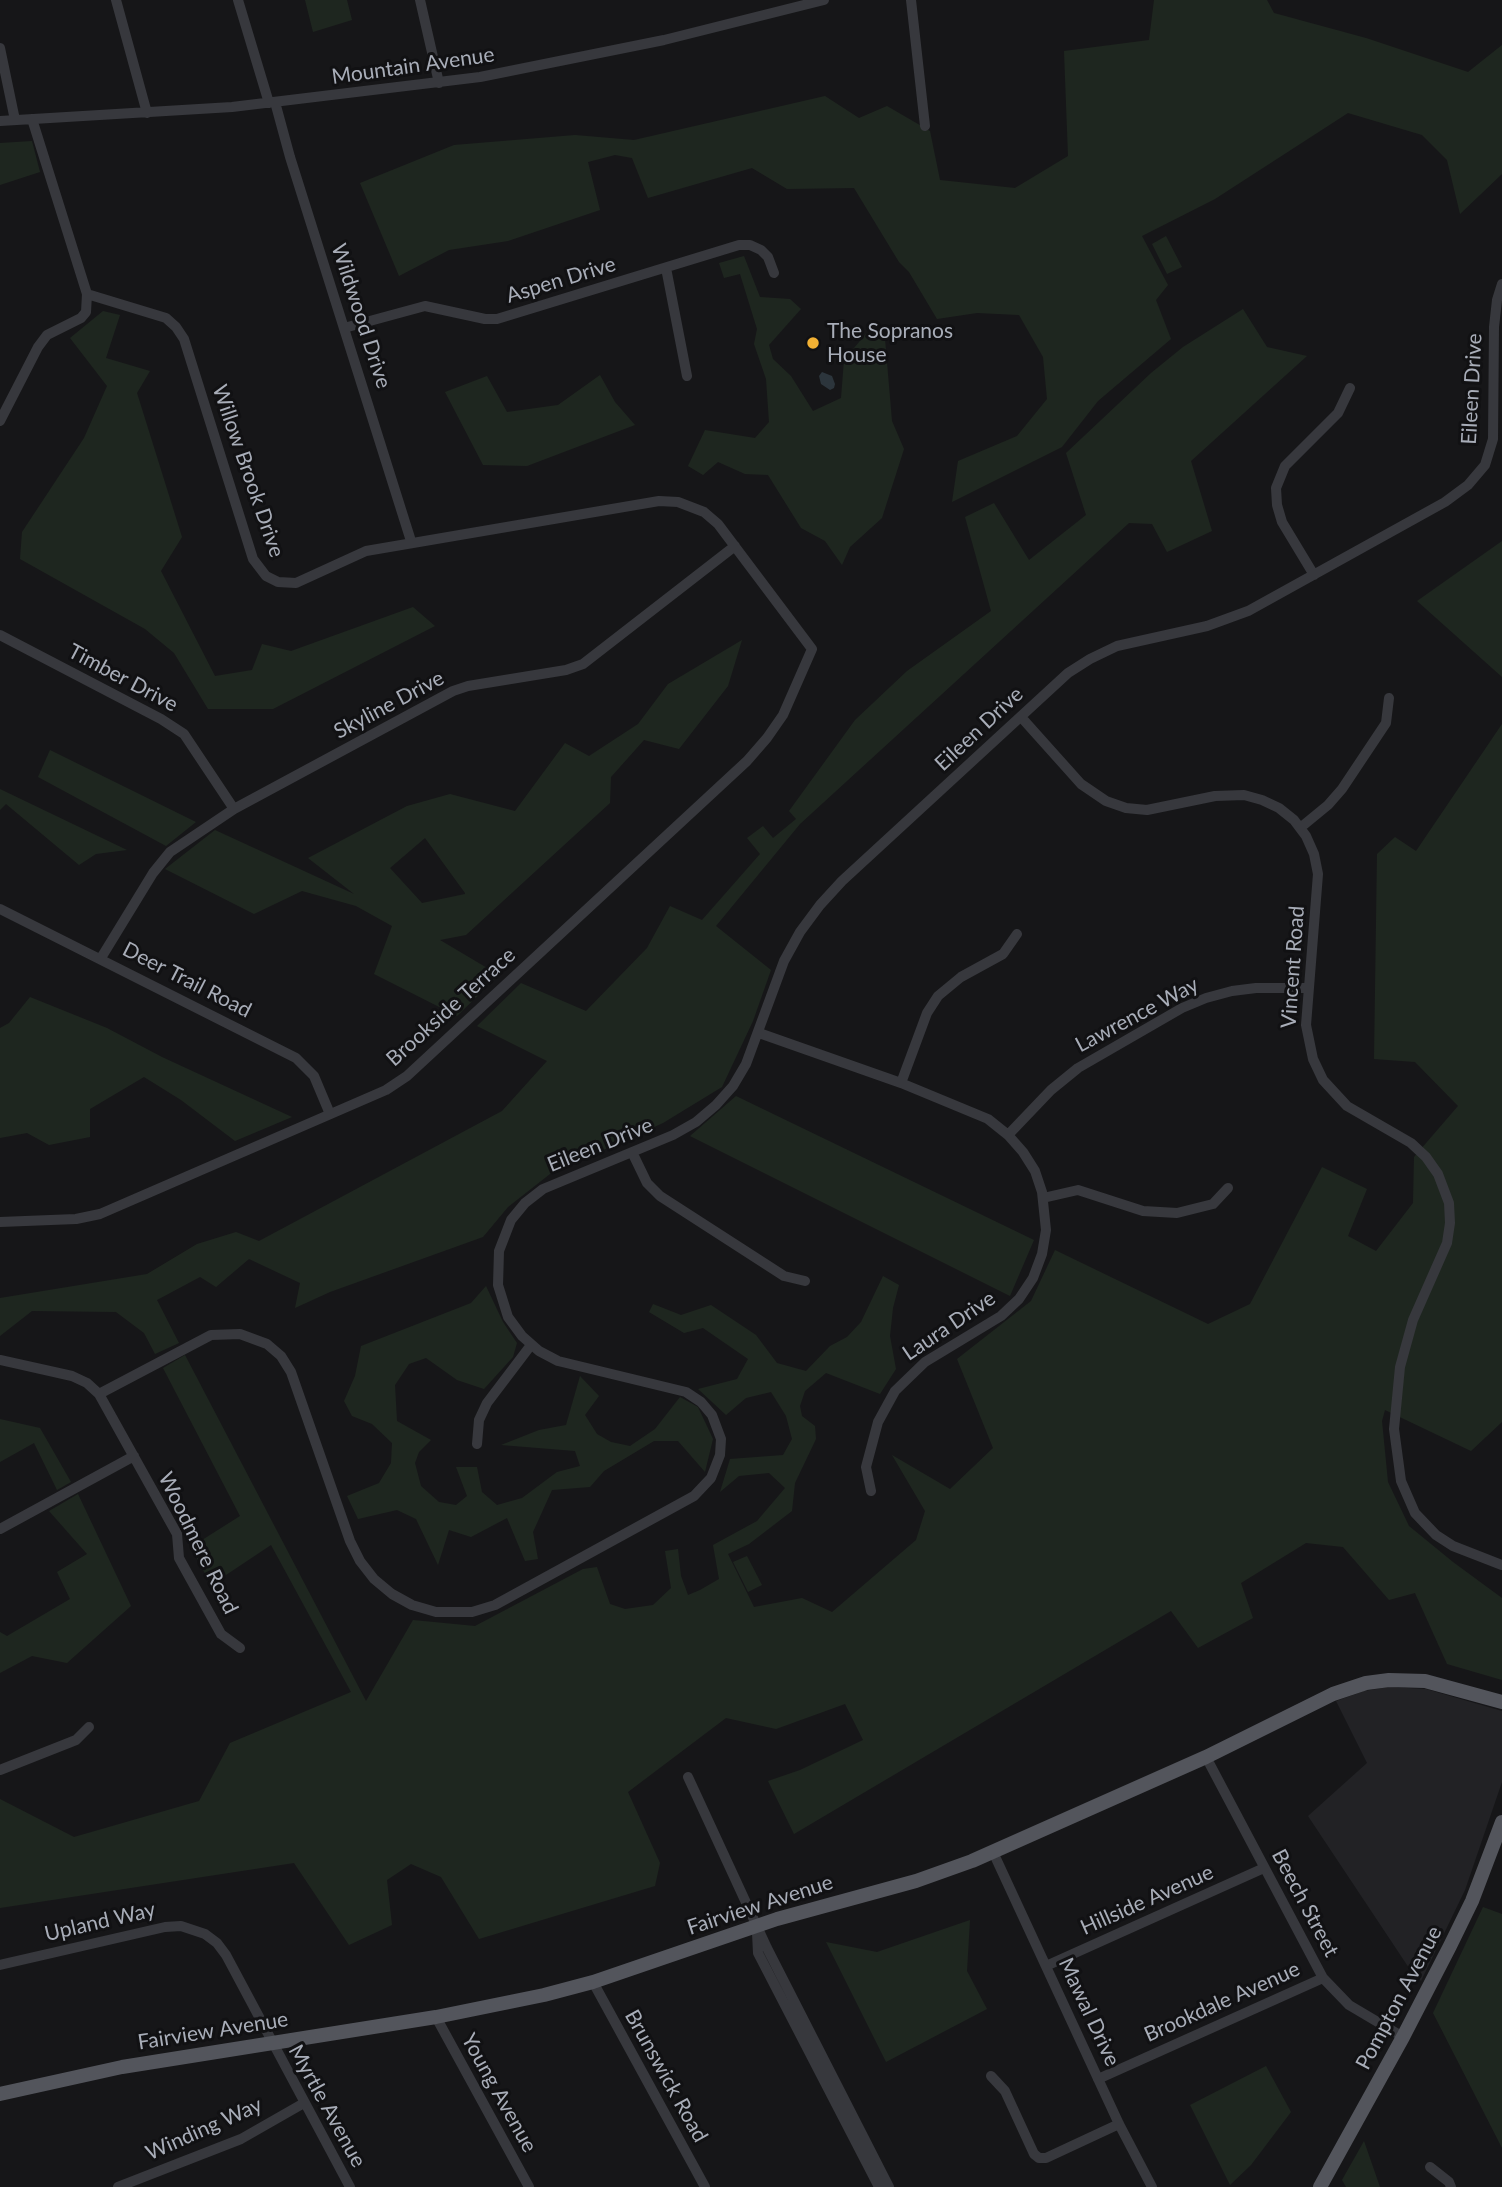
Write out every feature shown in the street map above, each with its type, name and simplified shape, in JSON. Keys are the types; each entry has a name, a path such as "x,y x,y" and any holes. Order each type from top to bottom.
{"main road":[{"name":"Fairview Avenue","path":"0,2094 122,2067 436,2017 544,1996 593,1982 821,1906 916,1881 993,1852 1206,1758 1333,1694 1366,1683 1401,1679 1425,1681 1502,1702"},
{"name":"Pompton Avenue","path":"1320,2187 1403,2037 1461,1924 1502,1822"}],"street":[{"path":"116,0 147,113"},
{"name":"Wildwood Drive","path":"239,0 411,541"},
{"path":"420,0 439,83"},
{"name":"Mountain Avenue","path":"0,121 272,103 491,76 604,53 792,4 824,0"},
{"path":"911,0 925,125"},
{"path":"0,48 15,120"},
{"path":"0,421 38,347 47,335 81,318 86,312 87,294 32,119"},
{"name":"Aspen Drive","path":"344,328 425,306 485,319 497,319 745,245 756,247 765,253 774,273"},
{"path":"666,268 687,376"},
{"name":"Eileen Drive","path":"99,1394 211,1335 240,1334 267,1344 281,1356 292,1372 350,1541 367,1571 392,1594 412,1605 436,1612 472,1612 506,1600 687,1501 700,1491 711,1478 720,1455 721,1439 716,1422 707,1408 694,1396 548,1357 531,1345 514,1327 500,1296 497,1262 506,1230 518,1211 543,1189 685,1129 716,1105 740,1075 759,1033 784,961 800,932 820,905 842,881 1068,673 1104,652 1137,640 1207,626 1234,617 1453,497 1474,479 1485,465 1494,430 1494,327 1502,284"},
{"name":"Willow Brook Drive","path":"87,294 160,316 171,322 180,332 253,559 263,574 278,582 296,583 366,551 411,541 668,501 687,504 704,512 718,524 811,649"},
{"path":"1314,575 1282,522 1276,488 1285,466 1338,413 1350,388"},
{"name":"Skyline Drive","path":"101,958 153,873 170,852 234,809 453,691 583,664 735,546"},
{"name":"Timber Drive","path":"0,635 161,719 184,734 234,809"},
{"name":"Brookside Terrace","path":"0,1222 76,1219 100,1214 386,1090 407,1076 747,761 783,715 811,649"},
{"path":"1300,828 1328,805 1342,789 1386,723 1389,698"},
{"name":"Vincent Road","path":"1021,718 1082,784 1099,797 1116,805 1147,810 1224,794 1244,795 1279,808 1300,828 1311,845 1318,874 1308,988 1307,1036 1313,1059 1323,1080 1338,1098 1357,1113 1419,1149 1438,1174 1449,1203 1447,1244 1413,1320 1403,1351 1397,1384 1394,1443 1404,1494 1415,1513 1436,1535 1453,1546 1502,1565"},
{"name":"Deer Trail Road","path":"0,909 296,1058 314,1076 330,1114"},
{"path":"901,1083 922,1023 938,996 961,977 1003,954 1017,934"},
{"name":"Lawrence Way","path":"1008,1135 1051,1090 1079,1068 1182,1008 1232,991 1308,988"},
{"name":"Laura Drive","path":"759,1033 977,1113 1008,1135 1029,1161 1043,1198 1046,1217 1045,1242 1027,1289 1001,1316 925,1362 895,1391 878,1422 866,1467 871,1491"},
{"path":"632,1152 647,1183 660,1196 784,1276 805,1281"},
{"path":"1043,1198 1078,1190 1143,1211 1177,1213 1213,1204 1228,1188"},
{"path":"477,1444 479,1420 487,1403 531,1345"},
{"name":"Woodmere Road","path":"0,1360 72,1376 87,1383 99,1394 177,1534 179,1558 221,1634 240,1648"},
{"path":"0,1529 134,1456"},
{"path":"0,1770 76,1740 89,1727"},
{"name":"Beech Street","path":"1206,1758 1323,1978 1349,2005 1403,2037"},
{"path":"688,1777 811,2045 866,2152 889,2187"},
{"name":"Mawal Drive","path":"993,1852 1119,2124 1152,2187"},
{"name":"Hillside Avenue","path":"1046,1966 1264,1868"},
{"name":"Upland Way","path":"0,1965 165,1927 190,1928 205,1934 221,1949 271,2044"},
{"name":"Brookdale Avenue","path":"1098,2078 1323,1978"},
{"name":"Brunswick Road","path":"593,1982 705,2187"},
{"name":"Young Avenue","path":"436,2017 529,2187"},
{"name":"Myrtle Avenue","path":"271,2044 350,2187"},
{"path":"991,2076 1005,2091 1034,2154 1039,2158 1046,2158 1119,2124"},
{"name":"Winding Way","path":"118,2187 241,2139 304,2103"},
{"path":"866,2152 879,2187"},
{"path":"1430,2167 1449,2182 1451,2187"}],"shaded area":[{"path":"305,0 347,0 352,20 313,32"},
{"path":"1154,0 1267,0 1274,13 1366,38 1468,72 1502,45 1502,174 1460,214 1447,160 1422,135 1348,113 1215,199 1142,236 1168,285 1156,300 1171,339 1098,401 1062,447 952,502 958,461 1017,436 1047,399 1043,357 1019,315 977,313 937,319 854,188 787,189 752,168 648,198 632,158 615,155 588,162 600,210 508,241 449,250 399,276 360,183 454,145 575,135 634,140 825,96 859,118 887,106 930,131 940,180 1015,188 1068,156 1064,51 1149,40"},
{"path":"32,141 40,172 0,185 0,143"},
{"path":"1166,236 1182,267 1167,274 1152,244"},
{"path":"744,256 760,297 790,299 801,309 769,345 773,359 791,376 813,411 841,398 844,360 869,330 885,339 892,421 904,449 882,518 850,547 842,565 825,541 801,528 768,475 745,474 718,462 703,475 688,466 705,430 755,438 769,422 766,379 754,344 757,329 740,274 724,278 719,263"},
{"path":"1243,309 1267,347 1307,356 1191,461 1212,531 1167,552 1152,524 1129,523 800,824 716,926 771,970 753,1021 722,1087 663,1123 550,1174 508,1207 483,1237 330,1292 295,1308 300,1283 249,1259 216,1287 200,1277 157,1300 179,1343 155,1354 144,1333 116,1312 32,1311 0,1336 0,1298 147,1274 197,1244 236,1232 259,1241 502,1111 547,1061 477,1026 521,983 586,1011 647,948 670,906 702,920 760,854 747,838 763,826 773,838 796,819 789,811 855,720 907,671 991,611 965,517 994,503 1029,560 1086,515 1066,453 1151,373 1183,347"},
{"path":"103,311 120,315 106,358 150,371 137,393 182,537 161,571 215,676 252,670 262,644 291,651 413,607 435,626 273,709 208,709 174,653 145,629 20,559 22,532 84,438 107,386 70,338"},
{"path":"822,372 832,376 834,388 830,390 821,384 819,376"},
{"path":"600,375 615,402 635,425 527,466 483,465 445,392 487,376 507,412 558,405"},
{"path":"1502,541 1502,677 1417,601"},
{"path":"742,640 728,686 679,749 644,740 611,777 610,803 466,935 440,940 499,975 457,1016 374,974 392,926 356,906 302,891 254,914 165,869 215,830 354,894 308,858 407,806 450,794 515,811 565,743 589,756 638,724 668,684","holes":["425,838 465,893 422,903 390,868"]},
{"path":"1502,724 1502,1422 1471,1451 1385,1410 1382,1421 1388,1482 1409,1526 1502,1598 1502,1680 1447,1664 1415,1593 1389,1600 1343,1547 1306,1543 1241,1583 1253,1618 1198,1648 1171,1611 794,1834 768,1781 800,1770 863,1740 845,1704 776,1729 726,1718 628,1792 660,1863 655,1886 479,1939 441,1877 411,1864 387,1880 392,1925 349,1945 294,1863 0,1908 0,1799 74,1837 199,1801 230,1743 351,1692 271,1545 211,1585 191,1547 240,1516 163,1368 185,1355 366,1701 413,1620 475,1626 583,1569 597,1567 610,1604 625,1609 653,1605 671,1588 665,1551 678,1549 681,1576 688,1595 700,1590 719,1579 713,1545 757,1521 785,1488 769,1473 739,1476 720,1492 730,1459 783,1455 792,1439 786,1416 771,1392 746,1398 726,1415 698,1389 737,1379 748,1359 703,1328 684,1333 649,1312 653,1304 681,1315 711,1305 756,1335 777,1363 806,1371 830,1346 847,1337 861,1322 883,1276 899,1285 890,1336 896,1369 880,1394 826,1373 805,1391 800,1406 802,1416 815,1426 816,1439 795,1483 792,1511 749,1544 728,1554 754,1607 802,1598 832,1612 916,1540 925,1511 892,1455 950,1489 993,1448 957,1359 1031,1301 1055,1250 1208,1324 1250,1304 1322,1167 1367,1189 1348,1236 1376,1251 1413,1203 1414,1157 1458,1106 1415,1062 1374,1059 1377,854 1395,837 1416,851"},
{"path":"50,750 196,822 166,846 38,777"},
{"path":"0,789 127,850 96,854 79,865 6,804 0,810"},
{"path":"30,997 107,1028 162,1057 292,1117 235,1141 181,1100 144,1077 90,1109 90,1137 49,1145 27,1133 0,1138 0,1028 9,1023"},
{"path":"736,1096 1034,1240 1010,1296 690,1136"},
{"path":"486,1286 503,1322 517,1343 513,1357 484,1389 457,1380 426,1358 409,1364 395,1385 397,1421 431,1440 419,1452 415,1463 421,1486 439,1502 456,1505 467,1496 456,1467 477,1467 482,1492 497,1505 522,1498 557,1472 580,1466 575,1451 501,1445 539,1430 566,1425 580,1376 599,1396 585,1415 597,1434 611,1442 630,1446 655,1429 680,1397 698,1407 713,1439 705,1472 678,1441 654,1441 604,1471 590,1487 552,1490 533,1532 538,1559 525,1561 507,1518 471,1537 449,1530 438,1565 416,1519 397,1510 358,1519 347,1496 379,1483 391,1463 392,1443 372,1424 352,1416 344,1401 355,1376 361,1346 471,1303"},
{"path":"0,1419 40,1428 71,1482 57,1490 34,1443 0,1462"},
{"path":"78,1494 131,1606 67,1663 32,1656 0,1673 0,1632 7,1636 70,1599 57,1572 87,1554 49,1511"},
{"path":"747,1556 762,1585 748,1592 733,1562"},
{"path":"1389,1687 1426,1689 1502,1711 1502,1782 1465,1890 1421,1981 1407,1965 1308,1816 1367,1763 1336,1701 1364,1691"},
{"path":"1483,1907 1502,1914 1502,2148 1433,2013"},
{"path":"970,1920 967,1971 987,2009 886,2062 826,1942 877,1952"},
{"path":"1266,2066 1291,2112 1251,2165 1230,2185 1190,2105"},
{"path":"1364,2141 1380,2187 1346,2187 1342,2180"}],"place":[{"name":"The Sopranos House","path":"813,343"}]}
